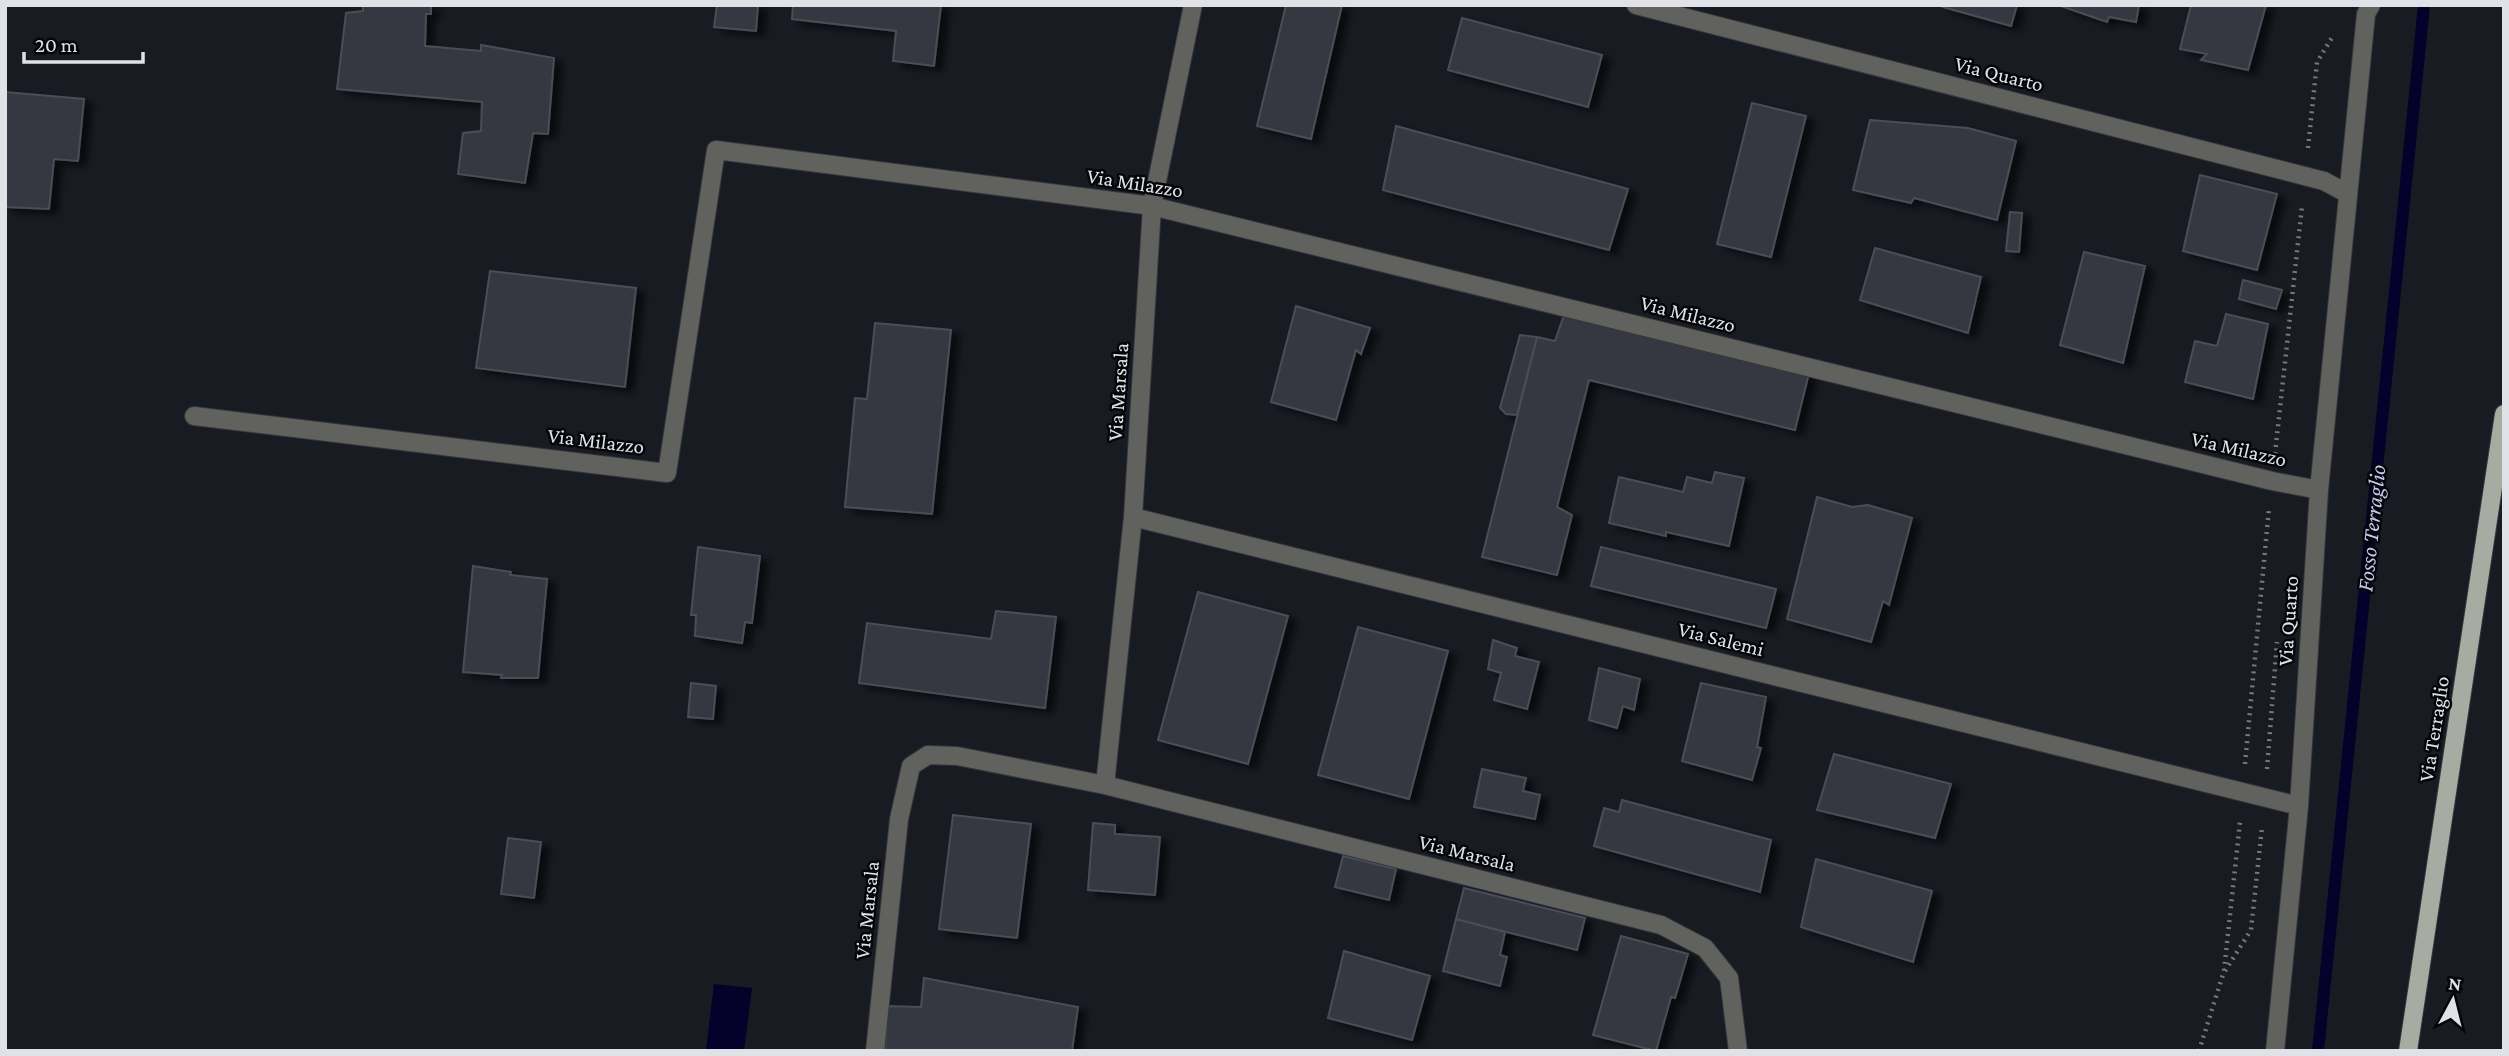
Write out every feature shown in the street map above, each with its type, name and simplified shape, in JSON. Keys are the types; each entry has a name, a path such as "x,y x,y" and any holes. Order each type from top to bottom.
{"main road":[{"name":"Via Terraglio","path":"2409,1051 2504,414"}],"street":[{"name":"Via Marsala","path":"1105,785 1133,517 1152,206 1193,5"},
{"name":"Via Quarto","path":"1636,5 2324,181 2348,194"},
{"name":"Via Quarto","path":"2275,1051 2299,806 2319,490 2364,8"},
{"name":"Via Milazzo","path":"194,416 667,472 716,150 1152,206 2272,481 2319,490"},
{"name":"Via Salemi","path":"1133,517 2299,806"},
{"name":"Via Marsala","path":"875,1051 899,819 911,766 928,755 957,755 1105,785 1661,925 1705,948 1729,978 1738,1051"}],"path":[{"path":"2199,1051 2224,971"}],"shaded area":[{"path":"714,984 752,988 744,1051 706,1049"}],"building":[{"path":"363,5 431,5 431,14 426,14 425,46 481,51 481,45 554,58 548,134 533,133 525,183 458,174 463,133 481,131 482,102 337,89 346,13 363,11"},
{"path":"717,5 758,5 756,31 714,27"},
{"path":"793,5 941,5 934,66 893,61 896,31 792,19"},
{"path":"1286,5 1342,5 1311,139 1257,126"},
{"path":"2017,5 2011,26 1943,7"},
{"path":"2139,5 2136,22 2109,17 2107,22 2061,6"},
{"path":"2191,5 2266,5 2248,70 2201,60 2207,54 2180,49"},
{"path":"1462,18 1602,55 1588,107 1448,70"},
{"path":"5,92 84,99 78,161 54,159 49,209 5,207"},
{"path":"1752,103 1806,116 1771,257 1717,244"},
{"path":"1870,120 1968,128 2016,141 1997,220 1914,198 1911,203 1853,190"},
{"path":"1396,126 1628,189 1609,250 1383,190"},
{"path":"2200,175 2277,194 2257,270 2183,251"},
{"path":"2010,212 2022,213 2019,252 2006,251"},
{"path":"1875,248 1981,277 1968,333 1860,300"},
{"path":"2084,252 2145,266 2123,363 2060,345"},
{"path":"490,271 636,288 625,387 476,368"},
{"path":"2243,280 2282,290 2276,309 2239,299"},
{"path":"1296,306 1370,328 1361,354 1356,350 1336,420 1271,402"},
{"path":"1565,312 1809,373 1795,430 1589,380 1557,507 1572,515 1557,575 1482,557 1537,337 1555,341"},
{"path":"2226,314 2268,324 2253,399 2185,382 2195,341 2217,346"},
{"path":"875,323 951,330 932,514 845,507 855,398 867,399"},
{"path":"1520,335 1537,337 1517,415 1506,414 1500,408"},
{"path":"1715,472 1744,478 1729,546 1609,523 1619,477 1683,492 1687,477 1712,483"},
{"path":"1817,497 1852,507 1868,505 1912,518 1889,605 1883,601 1871,642 1787,619"},
{"path":"698,547 760,556 752,623 745,622 742,643 695,636 696,615 691,615"},
{"path":"1601,547 1776,589 1766,628 1591,586"},
{"path":"473,566 511,572 510,575 547,579 538,678 501,678 502,675 463,672"},
{"path":"1198,592 1288,616 1248,764 1158,740"},
{"path":"996,611 1056,617 1045,708 859,683 867,623 991,639"},
{"path":"1358,627 1448,651 1409,799 1318,775"},
{"path":"1493,640 1517,648 1515,656 1539,662 1527,709 1494,700 1501,673 1488,669"},
{"path":"1599,668 1640,679 1634,710 1623,706 1617,728 1589,720"},
{"path":"691,683 716,686 713,719 688,717"},
{"path":"1701,683 1766,697 1757,747 1761,748 1752,780 1682,761"},
{"path":"1834,754 1951,784 1935,838 1817,810"},
{"path":"1482,769 1526,778 1523,791 1540,795 1535,819 1474,807"},
{"path":"1622,800 1771,840 1760,892 1594,846 1604,808 1619,812"},
{"path":"953,815 1031,824 1017,938 939,929"},
{"path":"1093,823 1115,825 1115,834 1160,837 1155,895 1088,890"},
{"path":"508,838 541,842 534,898 501,894"},
{"path":"1343,856 1396,869 1389,900 1335,887"},
{"path":"1816,859 1932,891 1913,962 1801,927"},
{"path":"1464,888 1585,918 1577,950 1456,919"},
{"path":"1456,919 1505,932 1500,955 1507,957 1500,986 1443,971"},
{"path":"1621,936 1688,954 1675,998 1671,997 1656,1051 1593,1035"},
{"path":"1344,951 1430,976 1412,1040 1328,1018"},
{"path":"924,978 1078,1007 1072,1051 885,1051 888,1006 921,1007"}],"waterway":[{"name":"Fosso Terraglio","path":"2318,1051 2424,5"}]}
